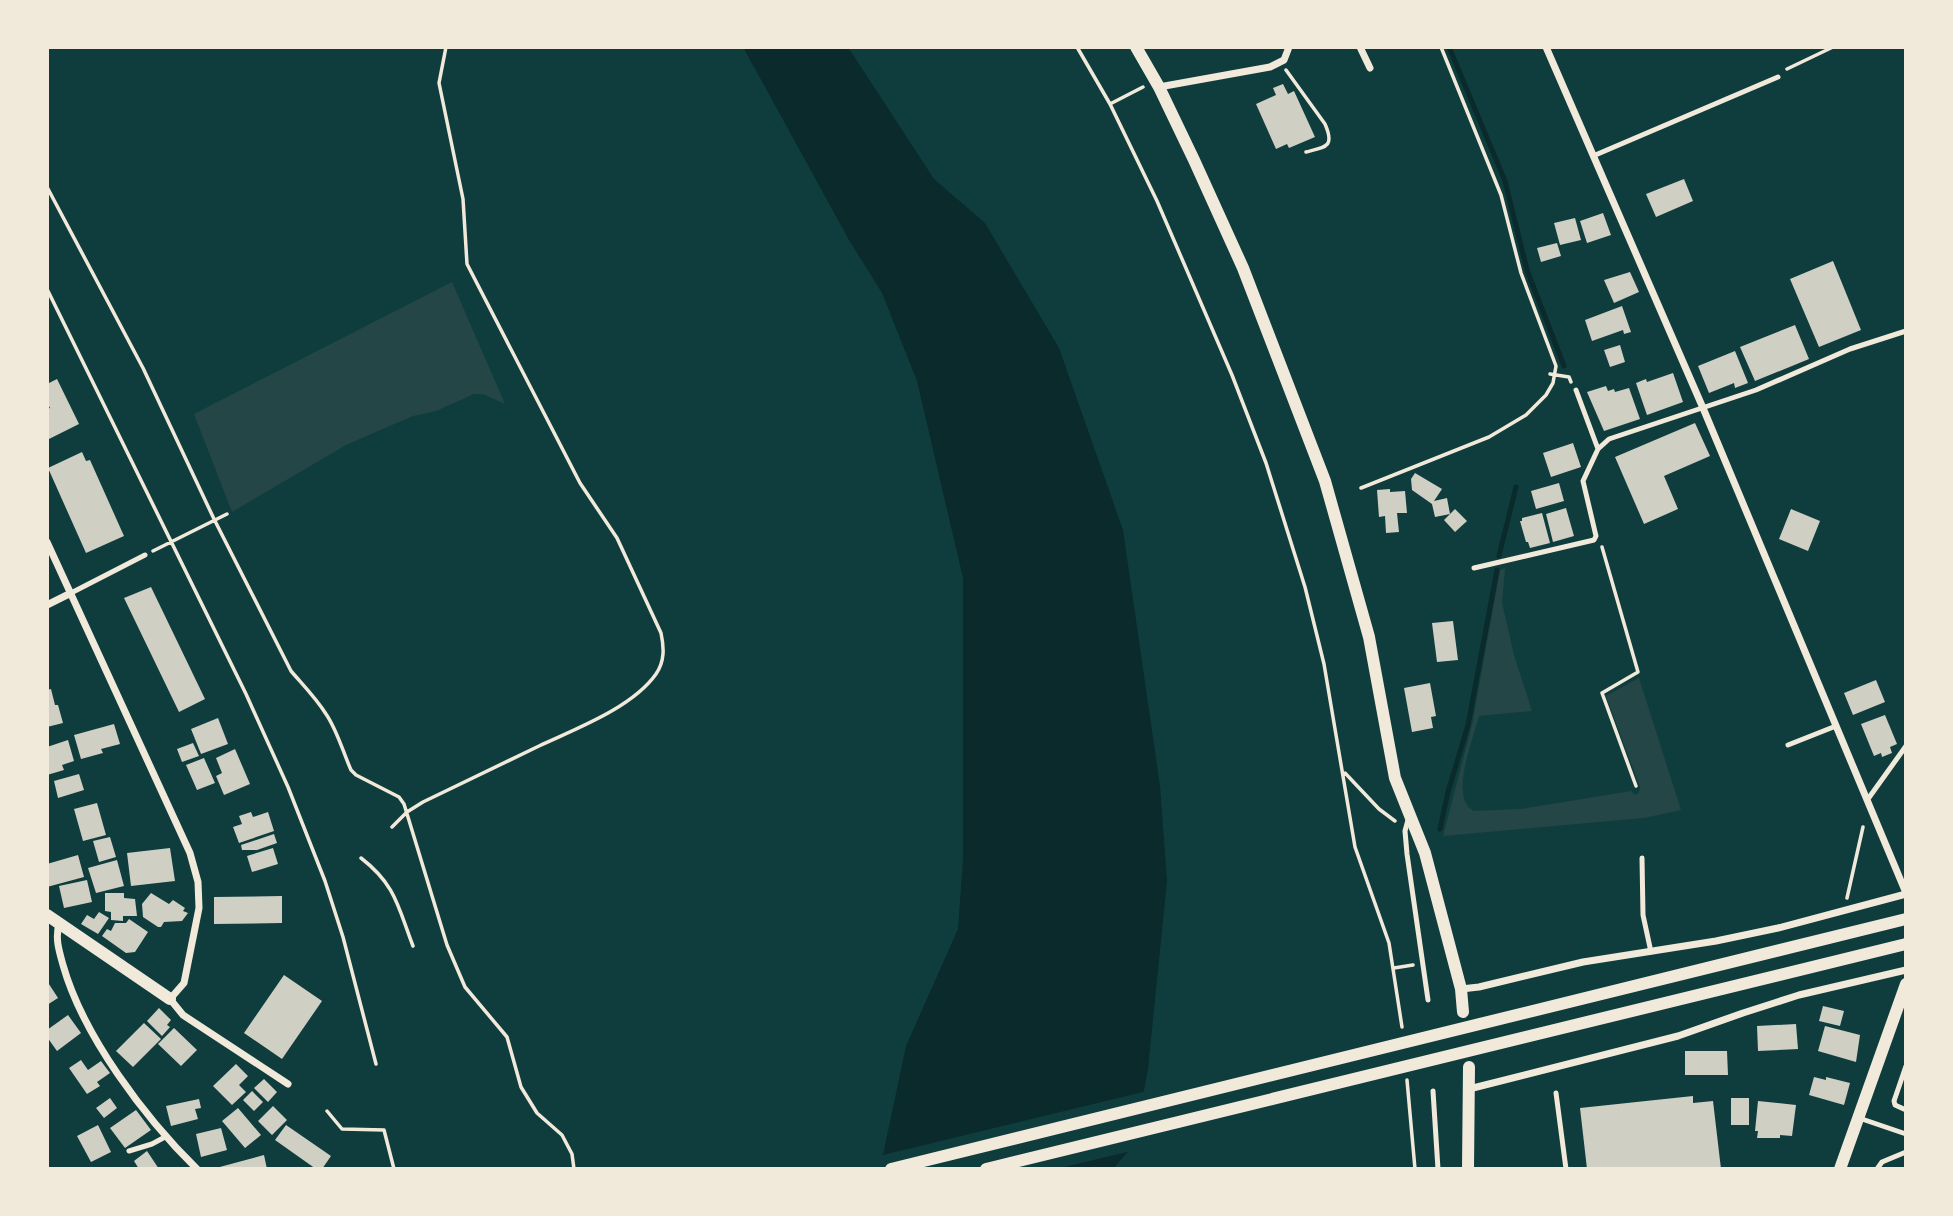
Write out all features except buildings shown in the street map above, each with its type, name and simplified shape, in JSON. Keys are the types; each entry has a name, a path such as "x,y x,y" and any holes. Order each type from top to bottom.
{"street":[{"path":"1136,47 1159,87 1243,268 1325,481 1362,608 1395,778 1425,853 1461,989 1463,1012"},
{"path":"1159,87 1270,67 1281,63 1289,47"},
{"path":"1360,47 1370,68"},
{"path":"1461,989 1583,962 1716,941 1906,894 1703,408 1546,47"},
{"path":"47,542 196,870 200,897 197,922 184,983 170,999"},
{"path":"47,605 71,593"},
{"path":"47,915 170,999 183,1015 288,1084"},
{"path":"891,1169 1906,919"},
{"path":"59,924 57,940 68,985 90,1028 131,1092 165,1137 197,1169"},
{"path":"986,1169 1906,944"},
{"path":"1469,1089 1678,1037 1799,995 1906,970"},
{"path":"1840,1169 1906,984"},
{"path":"1468,1169 1469,1067"}],"lane":[{"path":"1593,156 1777,77"},
{"path":"1474,568 1594,540 1596,536 1583,481 1598,449 1609,439 1756,390 1850,349 1906,331"},
{"path":"1576,390 1598,449"},
{"path":"71,593 145,555"},
{"path":"1788,745 1836,726"},
{"path":"1868,799 1906,746"},
{"path":"1410,814 1405,831 1428,1000"},
{"path":"1642,858 1643,915 1651,951"},
{"path":"1906,1066 1894,1101 1895,1105 1906,1110"},
{"path":"1433,1091 1438,1169"},
{"path":"1556,1093 1566,1169"},
{"path":"1859,1118 1906,1134"},
{"path":"129,1151 165,1137"},
{"path":"1877,1169 1882,1162 1906,1152"}],"path":[{"path":"392,827 407,812 423,802 588,723 631,698 646,686 658,671 664,648 661,633 617,538 580,483 467,264 463,199 439,83 446,47"},
{"path":"1077,47 1110,104 1177,245 1266,463 1305,587 1324,664 1355,847 1384,928 1394,968 1403,1038"},
{"path":"1361,488 1489,437 1517,421 1546,395 1556,366 1521,273 1501,195 1441,47"},
{"path":"1777,77 1785,70 1833,47"},
{"path":"1281,63 1325,124 1329,134 1326,147 1306,152"},
{"path":"1110,104 1145,86"},
{"path":"47,187 143,368 290,671 327,714 351,770 399,797 407,812 447,945 465,987 507,1037 522,1087 537,1113 562,1135 572,1154 574,1169"},
{"path":"47,289 246,694 302,822 343,937 376,1065"},
{"path":"1553,374 1569,377 1576,390"},
{"path":"164,545 227,514"},
{"path":"1596,536 1614,583 1638,672 1602,693 1636,786"},
{"path":"1343,772 1405,831"},
{"path":"1849,910 1847,900 1864,823 1875,816"},
{"path":"362,858 388,883 413,946"},
{"path":"1394,968 1417,965"},
{"path":"1406,1079 1415,1169"},
{"path":"327,1111 342,1129 384,1130 394,1169"}],"shaded area":[{"path":"743,47 848,47 934,179 985,223 1059,348 1123,530 1160,786 1167,881 1148,1069 1134,1145 1113,1169 880,1169 906,1046 958,929 963,858 963,578 917,381 882,293 849,240"},
{"path":"452,282 505,404 483,394 474,394 436,411 413,416 346,445 232,512 194,414"},
{"path":"1505,568 1502,603 1514,655 1532,711 1479,716 1463,781 1463,794 1467,804 1474,811 1521,809 1631,791 1635,795 1639,793 1640,787 1606,696 1639,678 1681,810 1644,818 1443,836 1472,725 1500,570"}],"pier":[{"path":"1147,1091 1135,1150 1056,1169 876,1169 879,1156"}],"waterway":[{"path":"1449,47 1505,181 1527,270 1564,366"},
{"path":"1499,556 1516,487"},
{"path":"1440,829 1468,725 1497,570"}]}
